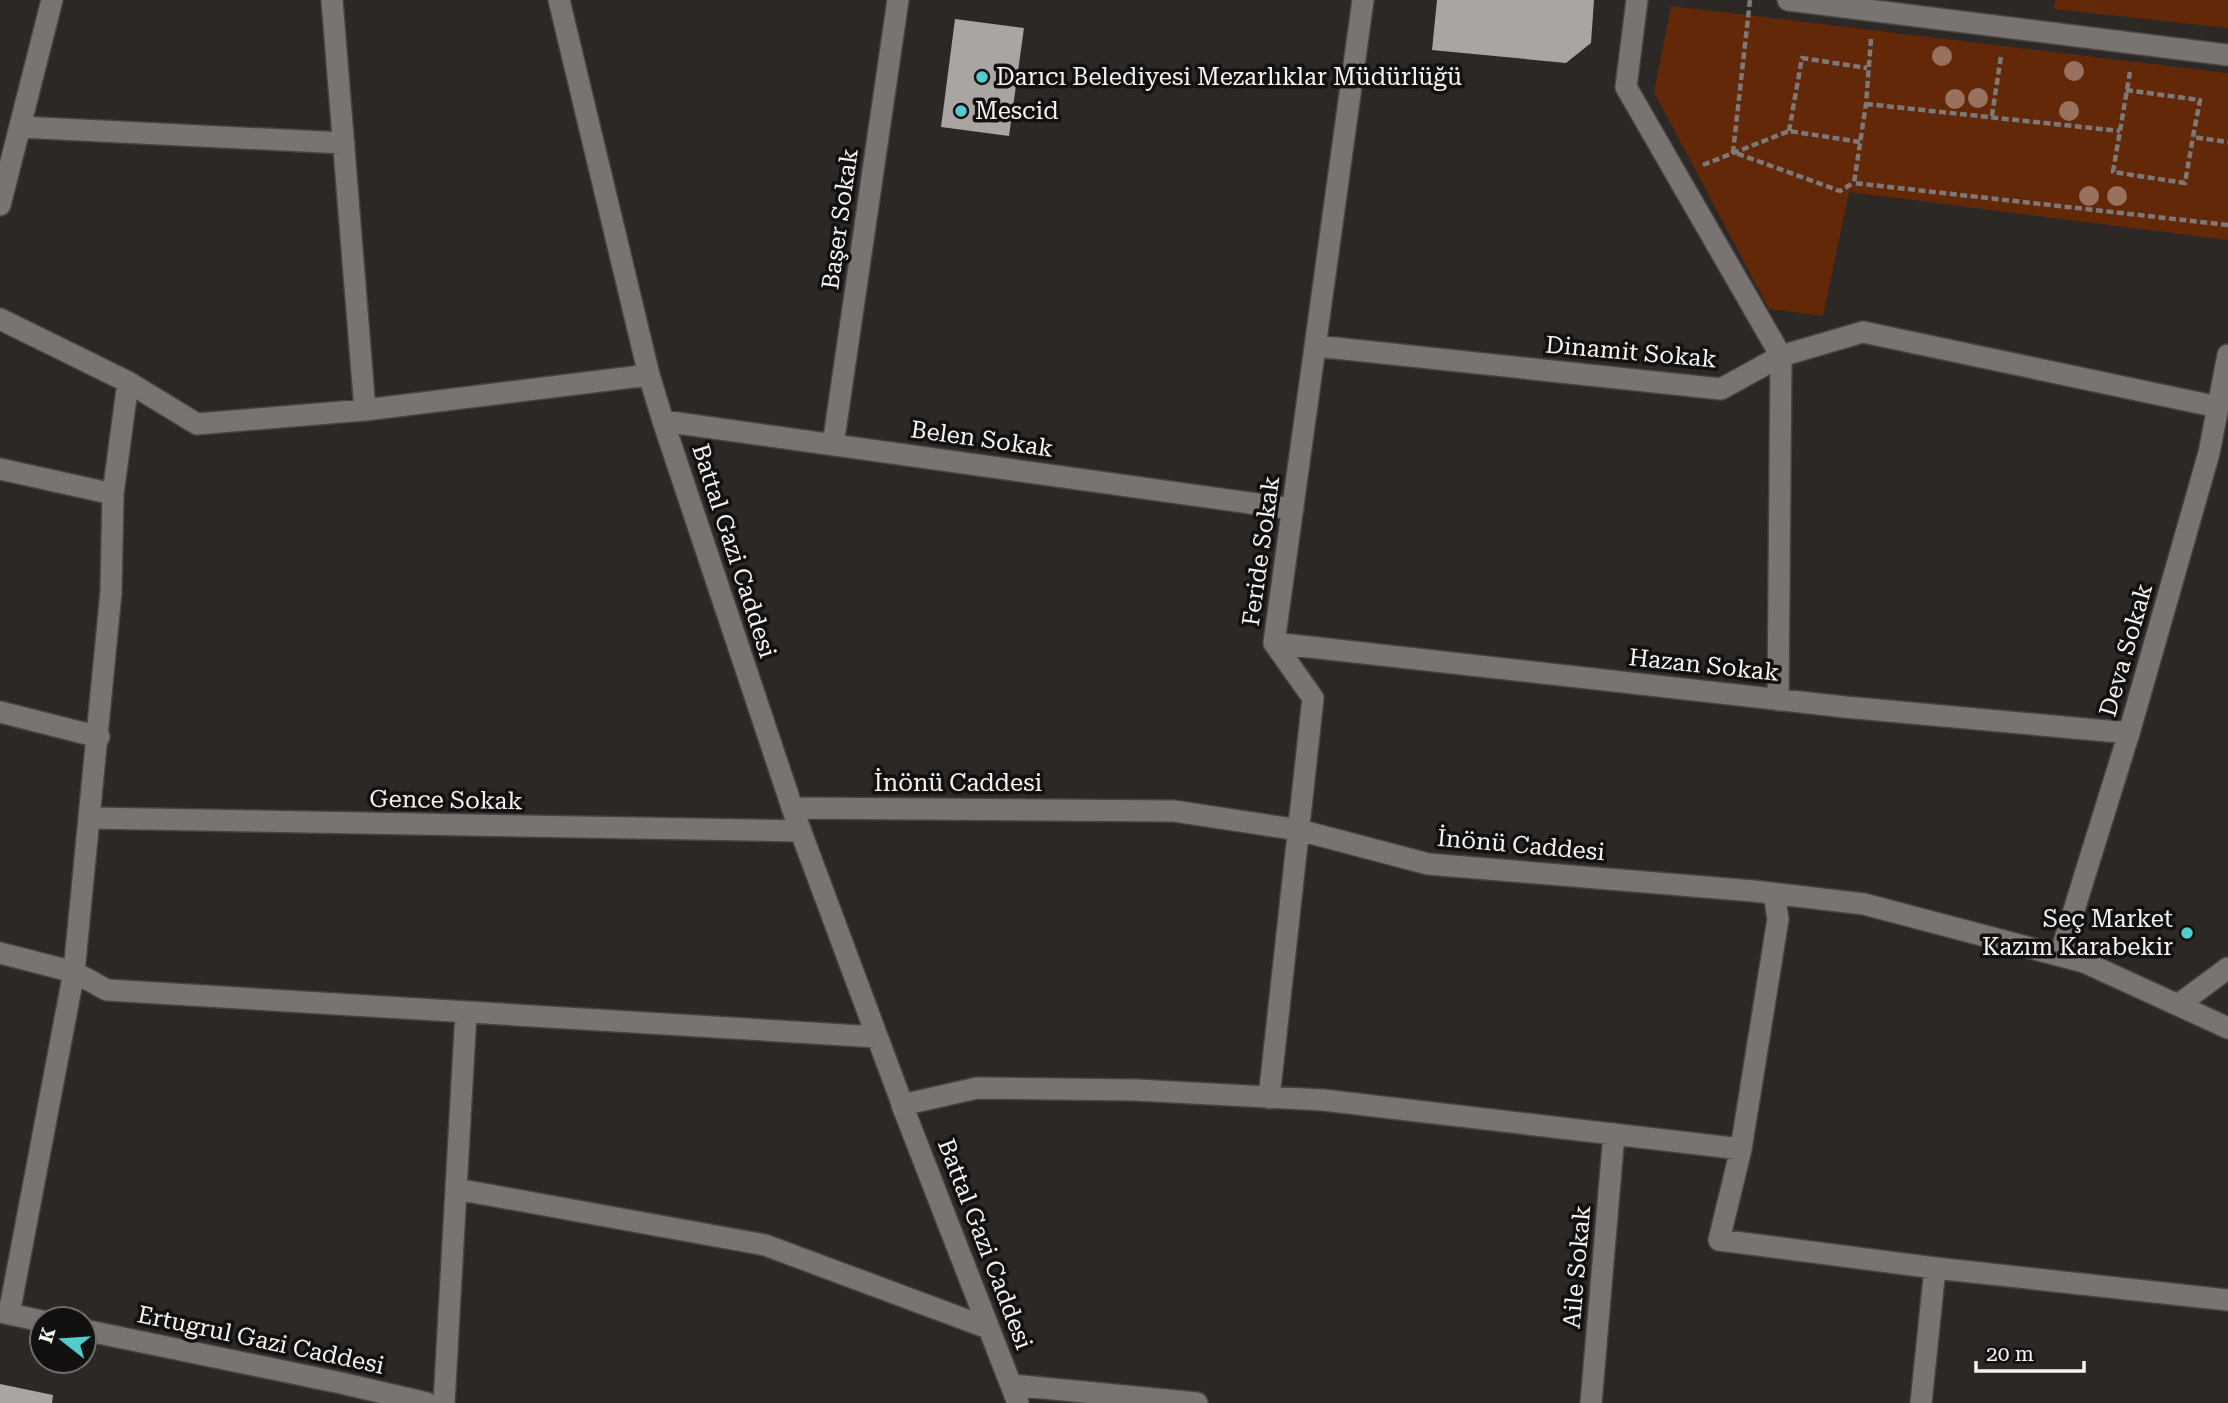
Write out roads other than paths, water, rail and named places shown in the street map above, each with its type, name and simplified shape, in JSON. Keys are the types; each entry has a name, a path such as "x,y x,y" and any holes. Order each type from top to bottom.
{"street":[{"path":"0,205 52,0"},
{"path":"332,0 365,410"},
{"name":"Battal Gazi Caddesi","path":"559,0 649,375 663,421 792,808 1015,1394"},
{"name":"Başer Sokak","path":"833,445 898,0"},
{"name":"Feride Sokak","path":"1269,1098 1313,698 1274,643 1363,0"},
{"path":"1637,0 1626,87 1781,356 1778,700"},
{"path":"1788,0 2228,55"},
{"path":"20,127 344,143"},
{"path":"0,319 128,382 197,424 365,410 649,375"},
{"name":"Dinamit Sokak","path":"1316,346 1721,390 1781,356 1863,332 2218,407"},
{"name":"Deva Sokak","path":"2060,955 2218,455 2218,407 2228,355"},
{"path":"28,1318 5,1313 74,972 99,737 111,592 113,495 128,382"},
{"name":"Belen Sokak","path":"663,421 1293,509"},
{"path":"0,469 113,495"},
{"name":"Hazan Sokak","path":"1274,643 1778,700 2129,733"},
{"path":"0,712 99,737"},
{"name":"İnönü Caddesi","path":"792,808 1174,811 1298,830 1428,864 1864,904 2084,962 2228,1027"},
{"name":"Gence Sokak","path":"90,818 801,831"},
{"path":"1774,894 1778,919 1741,1149 1719,1240 1935,1268 2228,1300"},
{"path":"0,953 74,972 107,990 877,1037"},
{"path":"2179,1005 2228,968"},
{"path":"444,1403 466,1012"},
{"path":"903,1105 977,1088 1136,1090 1323,1100 1741,1149"},
{"name":"Aile Sokak","path":"1591,1403 1614,1135"},
{"path":"456,1189 765,1245 988,1328"},
{"path":"1921,1403 1935,1268"},
{"name":"Ertugrul Gazi Caddesi","path":"98,1333 427,1403"},
{"path":"1015,1394 1197,1403"}],"place":[{"name":"Darıcı Belediyesi Mezarlıklar Müdürlüğü","path":"982,77"},
{"name":"Mescid","path":"961,111"},
{"name":"Seç Market Kazım Karabekir","path":"2187,933"}]}
